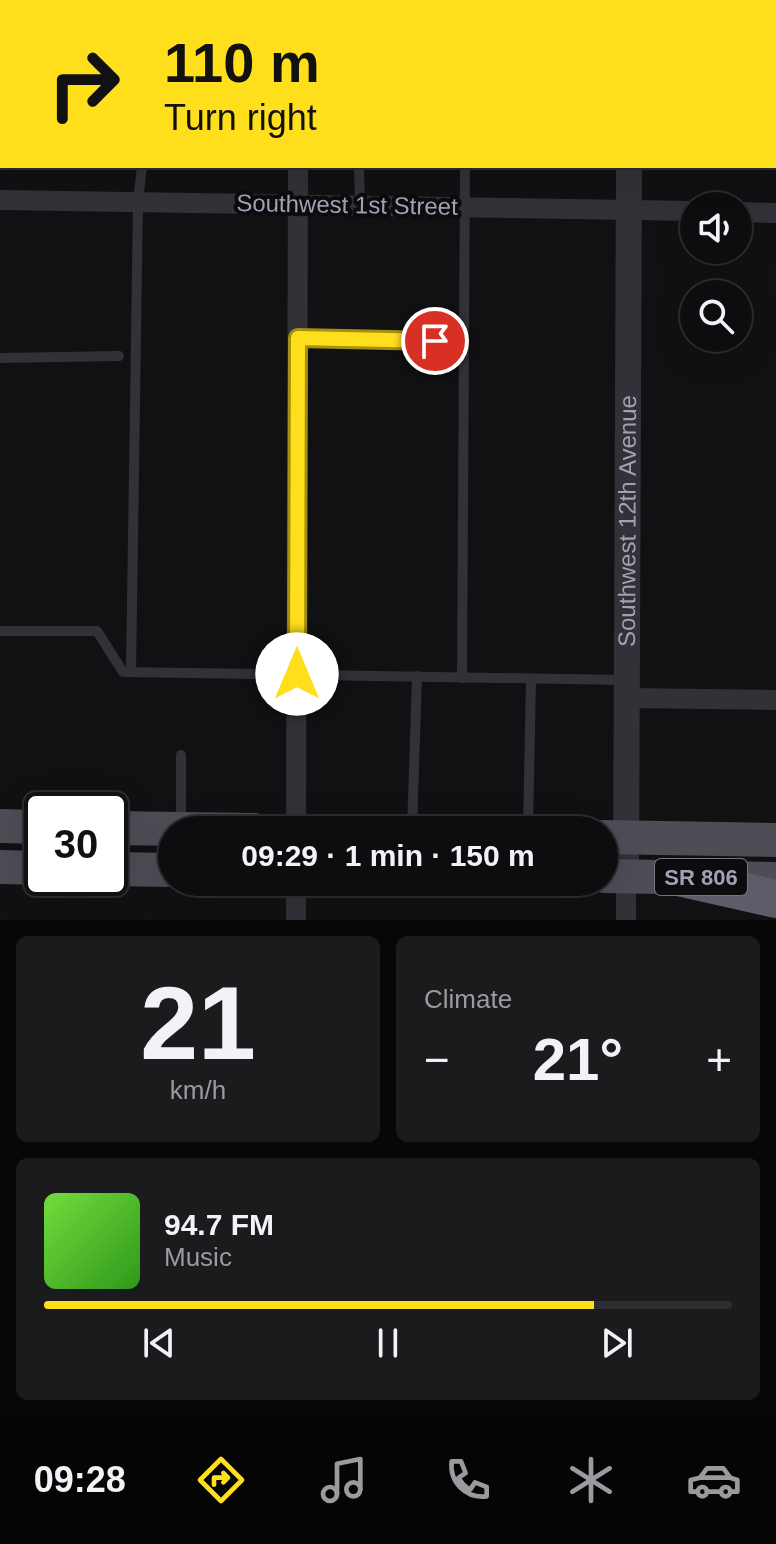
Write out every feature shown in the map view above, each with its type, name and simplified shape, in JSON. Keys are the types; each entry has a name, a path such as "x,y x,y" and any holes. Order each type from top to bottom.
{"highway":[{"path":"678,877 776,899"}],"main road":[{"path":"0,826 24,827"},
{"path":"128,828 158,829"},
{"name":"SR 806","path":"618,837 776,840"},
{"path":"0,867 24,868"},
{"path":"128,869 158,870"},
{"name":"SR 806","path":"618,877 776,879"}],"street":[{"path":"296,816 298,168"},
{"name":"Southwest 12th Avenue","path":"617,816 626,689 629,168"},
{"name":"Southwest 1st Street","path":"0,200 680,211"},
{"path":"752,212 776,213"},
{"path":"626,689 776,700"},
{"path":"618,889 626,920"},
{"path":"296,896 296,920"}],"lane":[{"path":"131,672 138,202 142,168"},
{"path":"359,168 360,206"},
{"path":"462,678 465,168"},
{"path":"298,338 464,341"},
{"path":"0,358 119,356"},
{"path":"0,631 97,631 123,672 531,679 626,689"},
{"path":"412,816 417,676"},
{"path":"528,816 531,679"},
{"path":"181,755 181,816"}],"route":[{"path":"297,674 298,338 435,341"}]}
